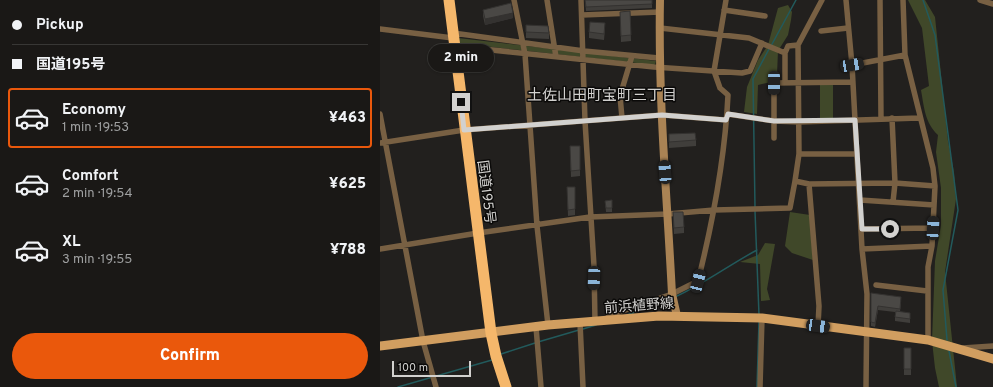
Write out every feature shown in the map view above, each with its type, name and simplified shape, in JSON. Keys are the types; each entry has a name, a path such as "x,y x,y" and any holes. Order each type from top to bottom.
{"highway":[{"name":"国道195号","path":"449,0 490,333 506,387"}],"main road":[{"name":"前浜植野線","path":"380,346 548,325 580,328 595,322 659,316 677,316 758,318 928,340 993,358"}],"street":[{"path":"514,0 525,54 537,226 548,325"},
{"path":"547,0 556,56"},
{"path":"581,0 584,51 585,121 594,266 595,322"},
{"path":"660,0 659,58 662,115 672,297 677,316"},
{"path":"605,321 611,315 672,297 698,281 714,210 727,117 728,95 720,88 714,71 726,0"},
{"path":"380,249 590,217 668,214 714,210 790,208 799,154 798,45 822,0"},
{"path":"846,0 852,65 862,249 867,294 865,333 866,387"},
{"path":"880,0 881,118"},
{"path":"903,0 905,55 933,168 935,186 932,246 928,267 928,340"},
{"path":"980,0 993,4"},
{"path":"724,10 765,16"},
{"path":"582,14 660,12"},
{"path":"660,28 749,38 785,53"},
{"path":"820,31 848,28"},
{"path":"380,29 453,39 525,54 742,73 750,71 762,43"},
{"path":"453,39 522,42 584,51 659,58"},
{"path":"785,82 785,53 788,46 798,45"},
{"path":"852,65 881,61 905,55"},
{"path":"622,118 620,96 632,56"},
{"path":"774,138 774,83 853,82"},
{"path":"380,114 383,143 423,341 436,387"},
{"path":"383,143 464,130 662,115 727,117 751,116 774,121 799,122 881,118 920,118"},
{"path":"892,118 895,183 893,202"},
{"path":"799,154 857,154"},
{"path":"794,181 809,184 895,183 935,186"},
{"path":"809,184 819,306 818,326"},
{"path":"860,200 934,205"},
{"path":"862,229 933,228"},
{"path":"862,249 932,246"},
{"path":"876,285 927,291"},
{"path":"758,318 760,387"},
{"path":"536,327 541,387"},
{"path":"580,328 583,387"},
{"path":"958,349 993,346"}],"green space":[{"path":"908,0 925,0 935,17 948,141 954,172 956,199 945,272 957,387 939,387 935,368 932,341 935,261 941,225 941,188 936,152 938,135 930,125 924,109 921,90 929,86 922,28"},
{"path":"788,5 792,12 791,20 788,35 778,51 777,75 771,82 758,85 757,114 744,112 747,87 758,60 768,45 778,8"},
{"path":"458,38 656,61 655,65 457,43"},
{"path":"820,85 833,85 833,118 820,118"},
{"path":"790,212 810,215 813,260 792,253 785,246"},
{"path":"765,243 775,244 767,289 770,300 761,301 760,264 740,262 758,255"}],"building":[{"path":"585,0 652,0 652,4 586,7"},
{"path":"511,3 513,13 485,19 483,10"},
{"path":"630,11 631,35 621,36 620,12"},
{"path":"590,22 605,23 604,34 589,32"},
{"path":"526,25 548,26 549,33 526,32"},
{"path":"695,133 696,140 669,142 669,134"},
{"path":"570,146 580,146 580,170 571,171"},
{"path":"567,187 575,187 575,209 568,210"},
{"path":"612,200 612,208 606,208 605,201"},
{"path":"673,212 683,212 684,227 674,228"},
{"path":"871,293 901,297 900,309 878,306 875,323 871,322"},
{"path":"896,311 910,313 910,319 895,317"},
{"path":"904,348 911,348 911,369 904,369"}],"waterway":[{"path":"771,46 796,0"},
{"path":"923,0 935,35 958,210 943,290 947,340"},
{"path":"755,207 753,79 769,49"},
{"path":"755,211 759,315"},
{"path":"675,297 757,250"},
{"path":"627,315 670,299"},
{"path":"757,387 759,321"},
{"path":"583,329 596,325"},
{"path":"538,342 579,330"},
{"path":"501,354 535,343"},
{"path":"949,351 956,387"},
{"path":"398,387 492,360"}],"district":[{"name":"土佐山田町宝町三丁目","path":"602,95"}],"route":[{"path":"461,102 464,130 662,115 726,120 728,114 751,116 774,121 799,122 855,120 862,229 890,229"}]}
